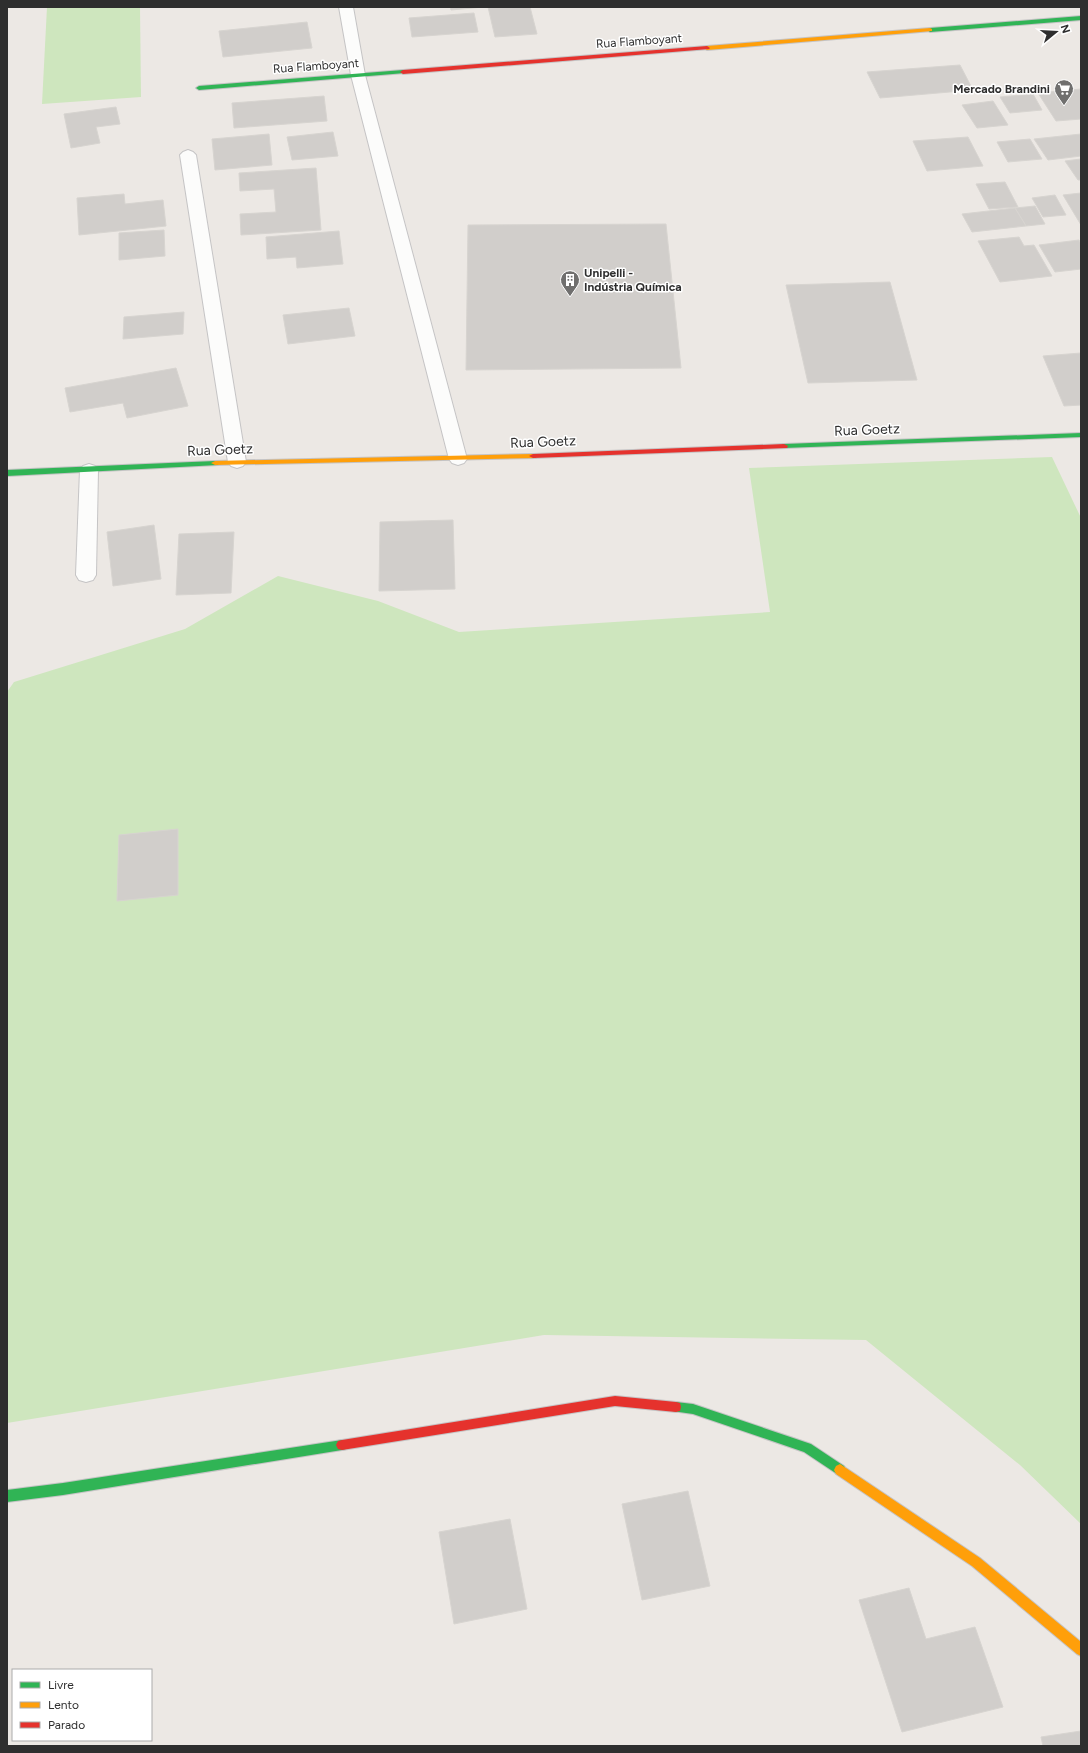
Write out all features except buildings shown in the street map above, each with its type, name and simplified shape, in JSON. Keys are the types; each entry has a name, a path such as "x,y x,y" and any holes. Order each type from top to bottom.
{"street":[{"path":"346,7 358,75 458,459"},
{"name":"Rua Flamboyant","path":"199,88 1081,18"},
{"path":"188,154 237,462"},
{"name":"Rua Goetz","path":"7,473 237,462 458,459 1081,436"},
{"path":"86,575 89,470"},
{"path":"7,1496 62,1489 615,1401 693,1409 807,1448 976,1562 1081,1650"}],"green space":[{"path":"47,7 140,7 141,97 42,104"},
{"path":"1052,457 1081,518 1081,1524 1020,1465 866,1340 544,1335 7,1423 7,692 14,682 185,629 278,576 378,601 459,632 770,612 749,468"}],"traffic: fast":[{"path":"930,30 1081,18"},
{"path":"199,88 403,72"},
{"path":"784,446 1081,435"},
{"path":"7,473 215,463"},
{"path":"676,1407 693,1409 807,1448 840,1470"},
{"path":"7,1496 63,1489 342,1445"}],"traffic: slow":[{"path":"707,48 930,30"},
{"path":"215,463 533,456"},
{"path":"840,1470 976,1562 1081,1650"}],"traffic: jam":[{"path":"403,72 707,48"},
{"path":"533,456 784,446"},
{"path":"342,1445 615,1401 676,1407"}],"place":[{"name":"Mercado Brandini","path":"1064,106"},
{"name":"Unipelli - Indústria Química","path":"570,297"}]}
